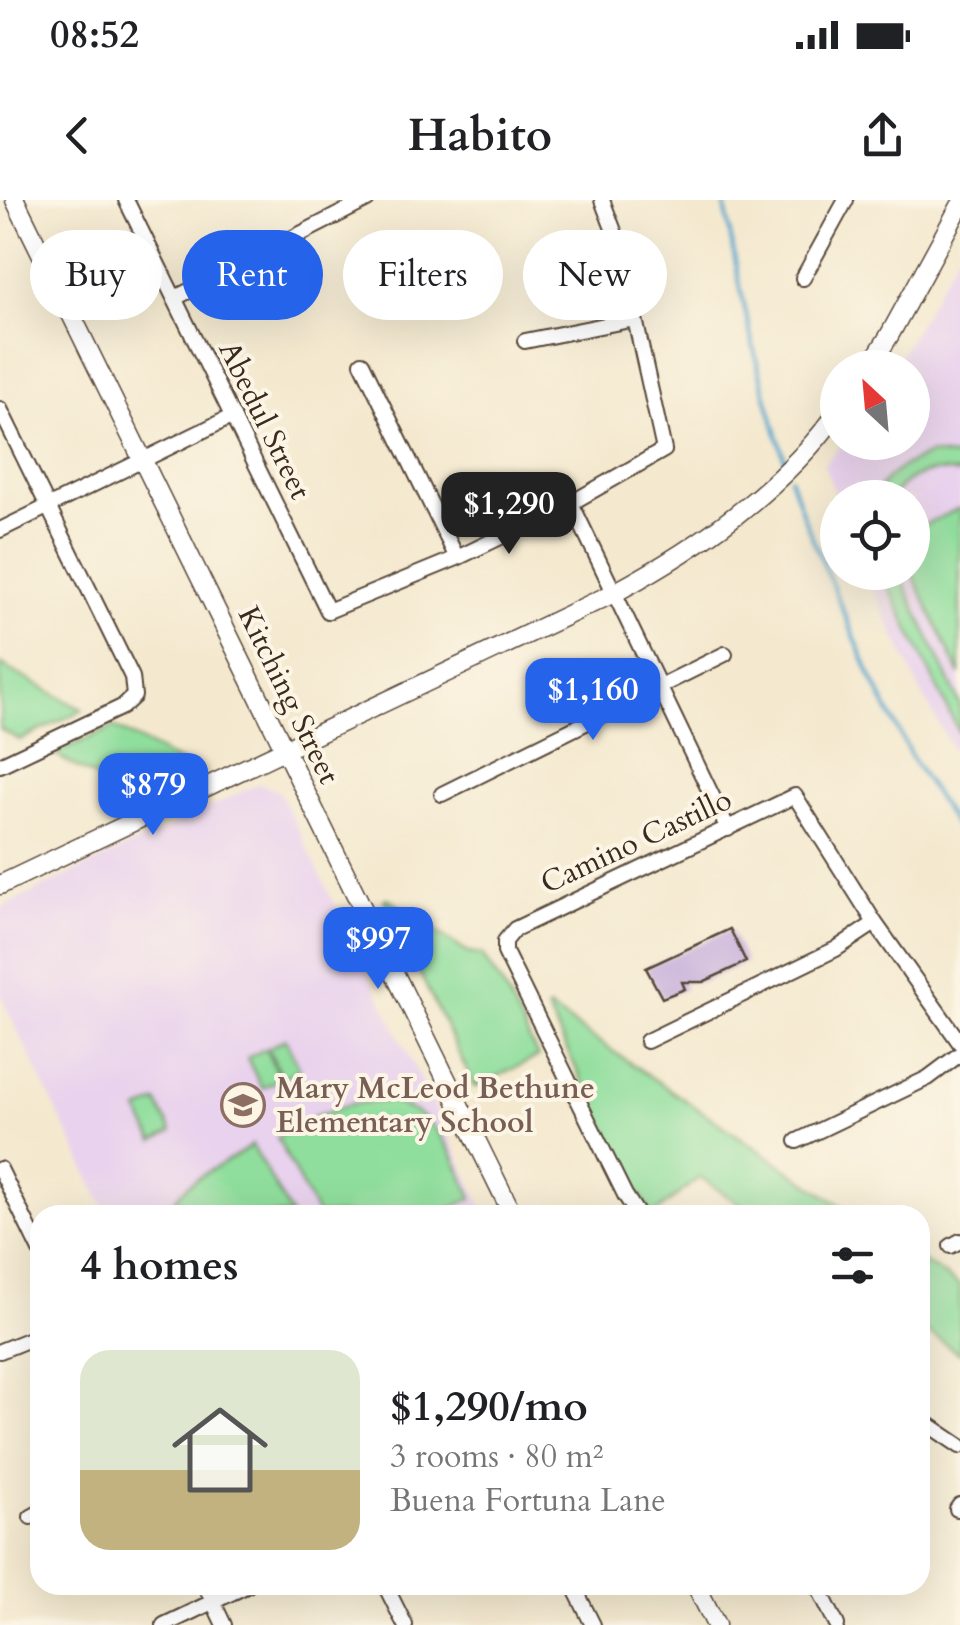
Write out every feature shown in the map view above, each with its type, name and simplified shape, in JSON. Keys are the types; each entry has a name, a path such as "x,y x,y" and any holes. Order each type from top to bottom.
{"street":[{"name":"Kitching Street","path":"15,200 509,1205"},
{"name":"Abedul Street","path":"126,200 328,611 456,558"},
{"path":"174,298 367,200"},
{"path":"602,200 614,230"},
{"path":"803,278 846,200"},
{"path":"879,350 960,206"},
{"path":"525,341 630,320"},
{"path":"362,363 456,558 571,503 664,450 635,320"},
{"path":"0,409 132,677 134,696 122,707 0,765"},
{"path":"0,530 232,416"},
{"path":"0,885 616,592 702,541 765,492 820,433"},
{"path":"571,503 728,829"},
{"path":"442,794 726,654"},
{"name":"Camino Castillo","path":"632,1205 504,952 505,941 515,929 795,796 875,924"},
{"path":"647,1041 836,950 875,924 960,1043"},
{"path":"797,1141 928,1078 960,1054"},
{"path":"1,1173 30,1231"},
{"path":"0,1351 30,1339"},
{"path":"930,1426 960,1446"},
{"path":"210,1595 224,1625"},
{"path":"164,1625 227,1595"},
{"path":"391,1595 405,1625"},
{"path":"579,1595 593,1625"},
{"path":"701,1595 716,1625"},
{"path":"822,1595 836,1625"}],"shaded area":[{"path":"960,250 960,764 919,688 874,590 930,590 930,480 830,480 824,464 828,460 930,460 930,350 904,350"},
{"name":"Mary McLeod Bethune Elementary School","path":"259,784 279,791 482,1205 103,1205 0,995 0,908"}],"green space":[{"path":"930,454 960,458 960,474 940,471 910,480 886,480 913,461 930,460"},
{"path":"960,508 960,675 920,590 930,590 930,522"},
{"path":"890,590 907,590 960,704 960,735"},
{"path":"0,664 83,710 20,740 0,729"},
{"path":"114,727 191,769 130,797 53,754"},
{"path":"387,898 468,953 482,955 505,990 538,1057 475,1087 384,900"},
{"path":"547,1009 840,1205 741,1205 700,1177 665,1205 646,1205"},
{"path":"285,1039 300,1069 282,1078 268,1048"},
{"path":"265,1049 280,1079 262,1088 247,1058"},
{"path":"391,1101 420,1115 452,1153 472,1198 458,1205 312,1205 277,1138 308,1119 350,1104"},
{"path":"157,1102 172,1132 154,1141 139,1111"},
{"path":"252,1145 285,1205 171,1205 193,1181"},
{"path":"930,1266 960,1286 960,1354 930,1334"}],"building":[{"path":"730,929 746,962 703,982 682,982 685,989 662,998 646,968"}],"waterway":[{"path":"724,200 750,333 786,463"},
{"path":"790,477 870,674 913,760 960,834"}],"place":[{"name":"Mary McLeod Bethune Elementary School","path":"243,1105"}]}
